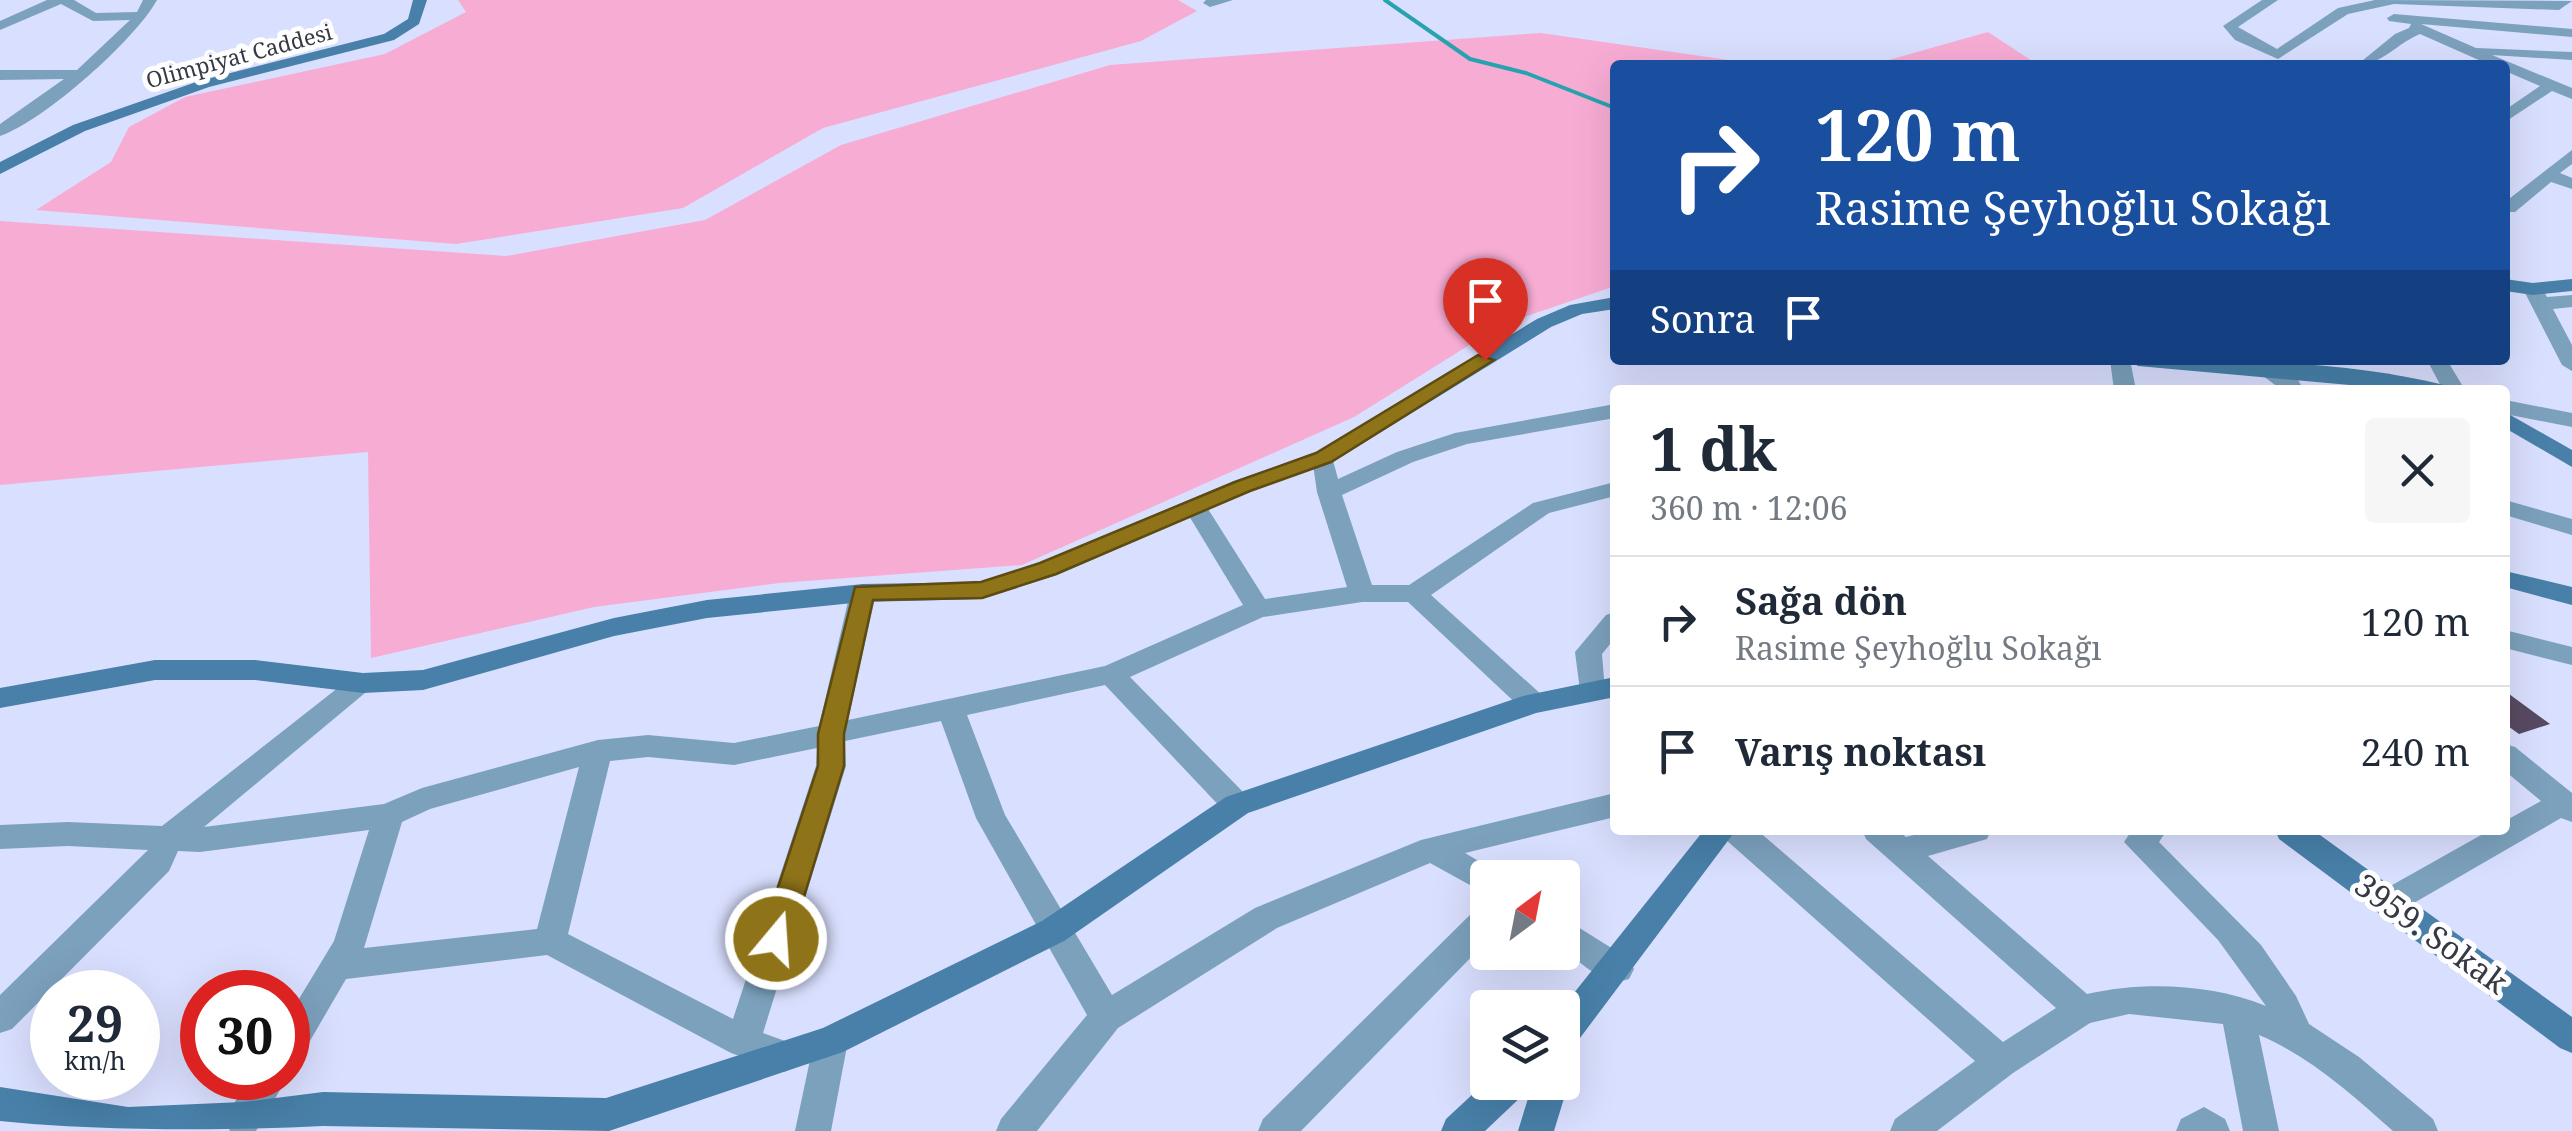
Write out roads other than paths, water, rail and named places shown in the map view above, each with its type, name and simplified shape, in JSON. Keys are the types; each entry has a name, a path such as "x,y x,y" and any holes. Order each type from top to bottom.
{"street":[{"path":"0,8 19,0"},
{"path":"0,26 61,0 92,18 142,16"},
{"path":"0,131 79,74 142,16 150,0"},
{"name":"Olimpiyat Caddesi","path":"0,160 47,134 196,81 374,36 405,19 411,10 410,0"},
{"path":"374,36 406,28 421,11 420,0"},
{"path":"2271,0 2230,26 2240,37 2278,55 2343,10 2393,0 2559,6 2566,0"},
{"path":"2345,0 2489,60"},
{"path":"2394,18 2572,33"},
{"name":"Olimpiyat Caddesi","path":"0,169 62,135 159,99 204,84 338,52 406,28"},
{"path":"2370,60 2400,37 2420,29"},
{"path":"2462,60 2469,52 2572,56"},
{"path":"2510,68 2572,94"},
{"path":"2,76 79,74"},
{"path":"2510,113 2543,82 2572,79"},
{"path":"2510,208 2572,155"},
{"path":"2548,175 2572,184"},
{"path":"2537,296 2572,285"},
{"path":"2510,287 2572,301"},
{"path":"2537,296 2572,366"},
{"path":"0,698 155,670 255,670 363,683 423,680 614,626 706,608 863,592 982,590 1048,569 1194,506 1324,458 1544,322 1577,309 1610,304"},
{"path":"2193,365 2412,385"},
{"path":"2270,372 2290,385"},
{"path":"2510,408 2572,420"},
{"path":"1329,492 1405,456 1464,438 1610,412"},
{"path":"2510,422 2572,460"},
{"path":"1324,458 1329,492 1362,593"},
{"path":"0,836 200,840 389,814 422,800 598,751 648,746 734,754 1112,674 1258,609 1362,593 1414,594 1541,508 1610,490"},
{"path":"1194,506 1258,609"},
{"path":"2510,508 2572,527"},
{"path":"2510,580 2572,596"},
{"path":"742,1042 831,766 831,734 863,592"},
{"path":"1414,594 1534,703"},
{"path":"0,1104 46,1122 602,1123 831,1041 1053,932 1237,805 1534,703 1603,689 1588,652 1610,627"},
{"path":"2510,641 2572,656"},
{"path":"1112,674 1237,805"},
{"path":"0,1018 158,862 168,838 363,683"},
{"path":"950,706 991,818 1053,932 1106,1017"},
{"path":"550,941 598,751"},
{"path":"2389,902 2568,806 2510,758"},
{"path":"1014,1131 1106,1017 1266,918 1432,849 1610,807"},
{"path":"310,1009 349,945 389,814"},
{"path":"1580,1016 1716,835"},
{"path":"1742,835 2001,1062"},
{"path":"1883,835 2082,1010"},
{"path":"1902,852 1959,835"},
{"path":"2147,835 2139,842 2199,899 2282,995 2297,1035"},
{"name":"3959. Sokak","path":"2297,835 2572,1037"},
{"path":"1432,849 1470,871"},
{"path":"1276,1131 1470,936"},
{"path":"336,966 550,941 742,1042 784,1056"},
{"path":"1580,943 1617,968"},
{"path":"1908,1131 2001,1062 2082,1010 2129,1000 2237,1010 2297,1035 2347,1068 2420,1131"},
{"path":"2237,1010 2261,1131"},
{"path":"813,1131 831,1041"},
{"path":"243,1120 255,1100"},
{"path":"1459,1131 1492,1100"},
{"path":"1536,1131 1545,1100"},
{"path":"2194,1131 2204,1124 2212,1131"}],"waterway":[{"path":"1385,0 1470,59 1526,73 1610,106"}]}
